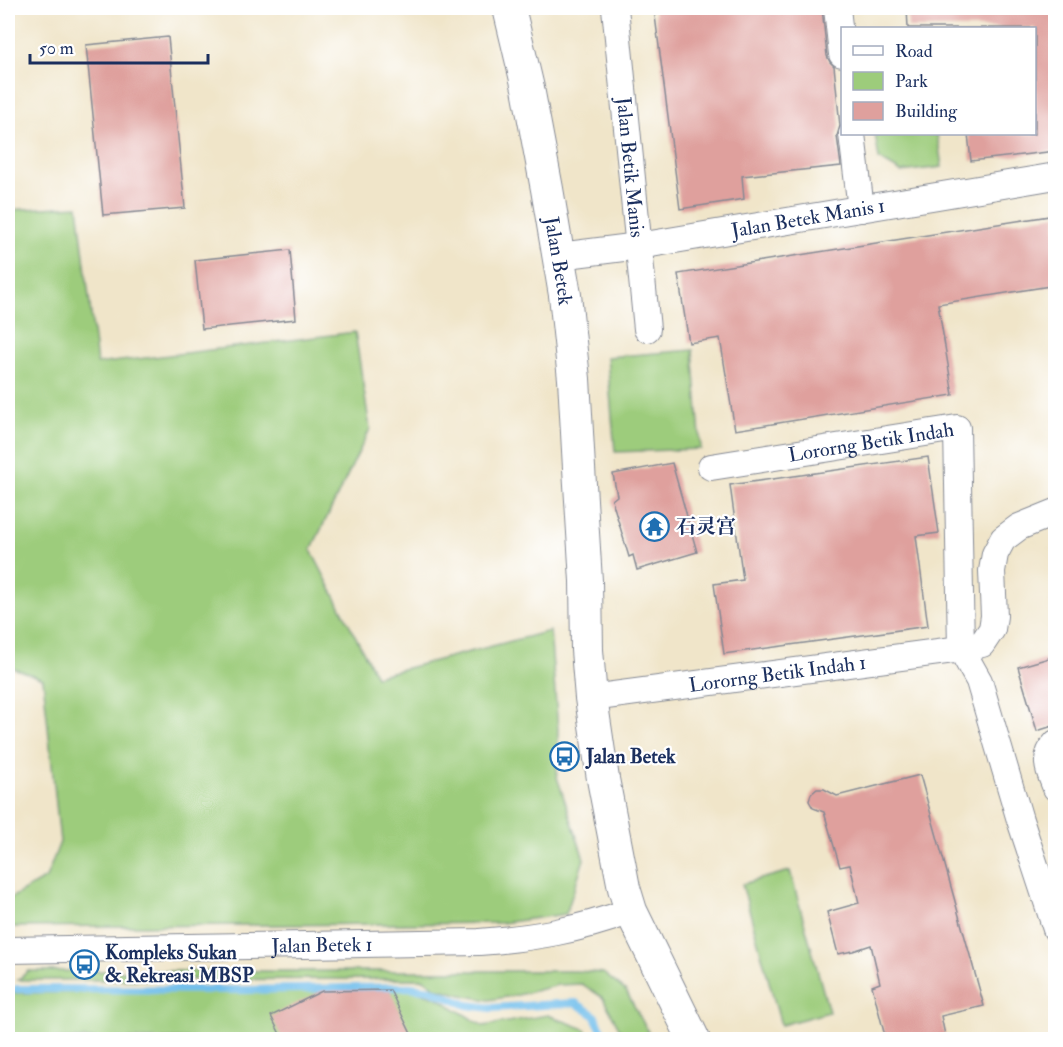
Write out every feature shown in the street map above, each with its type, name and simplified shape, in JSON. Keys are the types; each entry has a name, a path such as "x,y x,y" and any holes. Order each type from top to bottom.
{"street":[{"name":"Jalan Betek","path":"509,8 528,88 565,295 574,379 591,698 612,832 631,911 694,1040"},
{"name":"Jalan Betik Manis","path":"615,8 647,328"},
{"path":"837,8 841,39"},
{"path":"852,135 861,209"},
{"name":"Jalan Betek Manis 1","path":"559,256 639,246 1056,176"},
{"name":"Lororng Betik Indah","path":"711,467 957,428 961,649"},
{"name":"Lororng Betik Indah 1","path":"591,698 961,649 982,644 992,629 994,616 992,571 995,554 1003,539 1019,527 1056,512"},
{"path":"961,649 979,681 1020,820 1056,929"},
{"path":"1056,743 1049,750 1047,759 1056,788"},
{"name":"Jalan Betek 1","path":"8,950 479,942 578,929 631,911"}],"green space":[{"path":"875,135 937,135 942,167 901,172 879,159"},
{"path":"78,206 97,364 355,332 370,429 311,550 376,676 550,631 558,729 557,777 584,859 566,914 502,923 8,927 9,899 46,878 60,842 43,679 8,666 8,210"},
{"path":"693,350 701,449 615,452 607,357"},
{"path":"790,871 829,1012 781,1025 742,884"},
{"path":"28,971 577,971 603,973 626,991 652,1039 625,1039 603,998 582,984 558,985 489,1000 436,988 424,979 18,980"},
{"path":"415,990 438,998 483,1026 548,1015 585,1029 590,1039 8,1039 8,993"}],"building":[{"path":"654,8 822,8 827,56 834,66 840,126 837,136 841,166 742,176 744,199 680,209"},
{"path":"907,8 1056,8 1056,151 971,161 968,135 1036,135 1036,27 908,27"},
{"path":"168,37 185,208 103,215 86,45"},
{"path":"1056,215 1056,285 938,304 953,395 735,430 720,338 689,343 678,274"},
{"path":"290,250 296,319 202,329 195,260"},
{"path":"928,457 939,533 916,536 928,626 724,654 714,584 743,580 730,485"},
{"name":"石灵宫","path":"672,463 697,552 637,570 633,555 629,557 612,500 617,496 613,474"},
{"path":"1056,656 1056,725 1037,731 1018,667"},
{"path":"920,775 984,1006 941,1016 945,1035 928,1040 886,1040 872,986 880,983 871,945 838,954 827,912 859,903 850,865 840,867 824,812 813,808 809,801 811,794 817,789 824,789 837,796"},
{"path":"390,990 414,1040 283,1040 271,1016 322,991"}],"waterway":[{"path":"17,989 245,990 409,987 431,990 467,1005 491,1008 576,1003 594,1015 607,1040"}],"place":[{"name":"石灵宫","path":"655,526"},
{"name":"Jalan Betek","path":"565,756"},
{"name":"Kompleks Sukan & Rekreasi MBSP","path":"84,964"}]}
